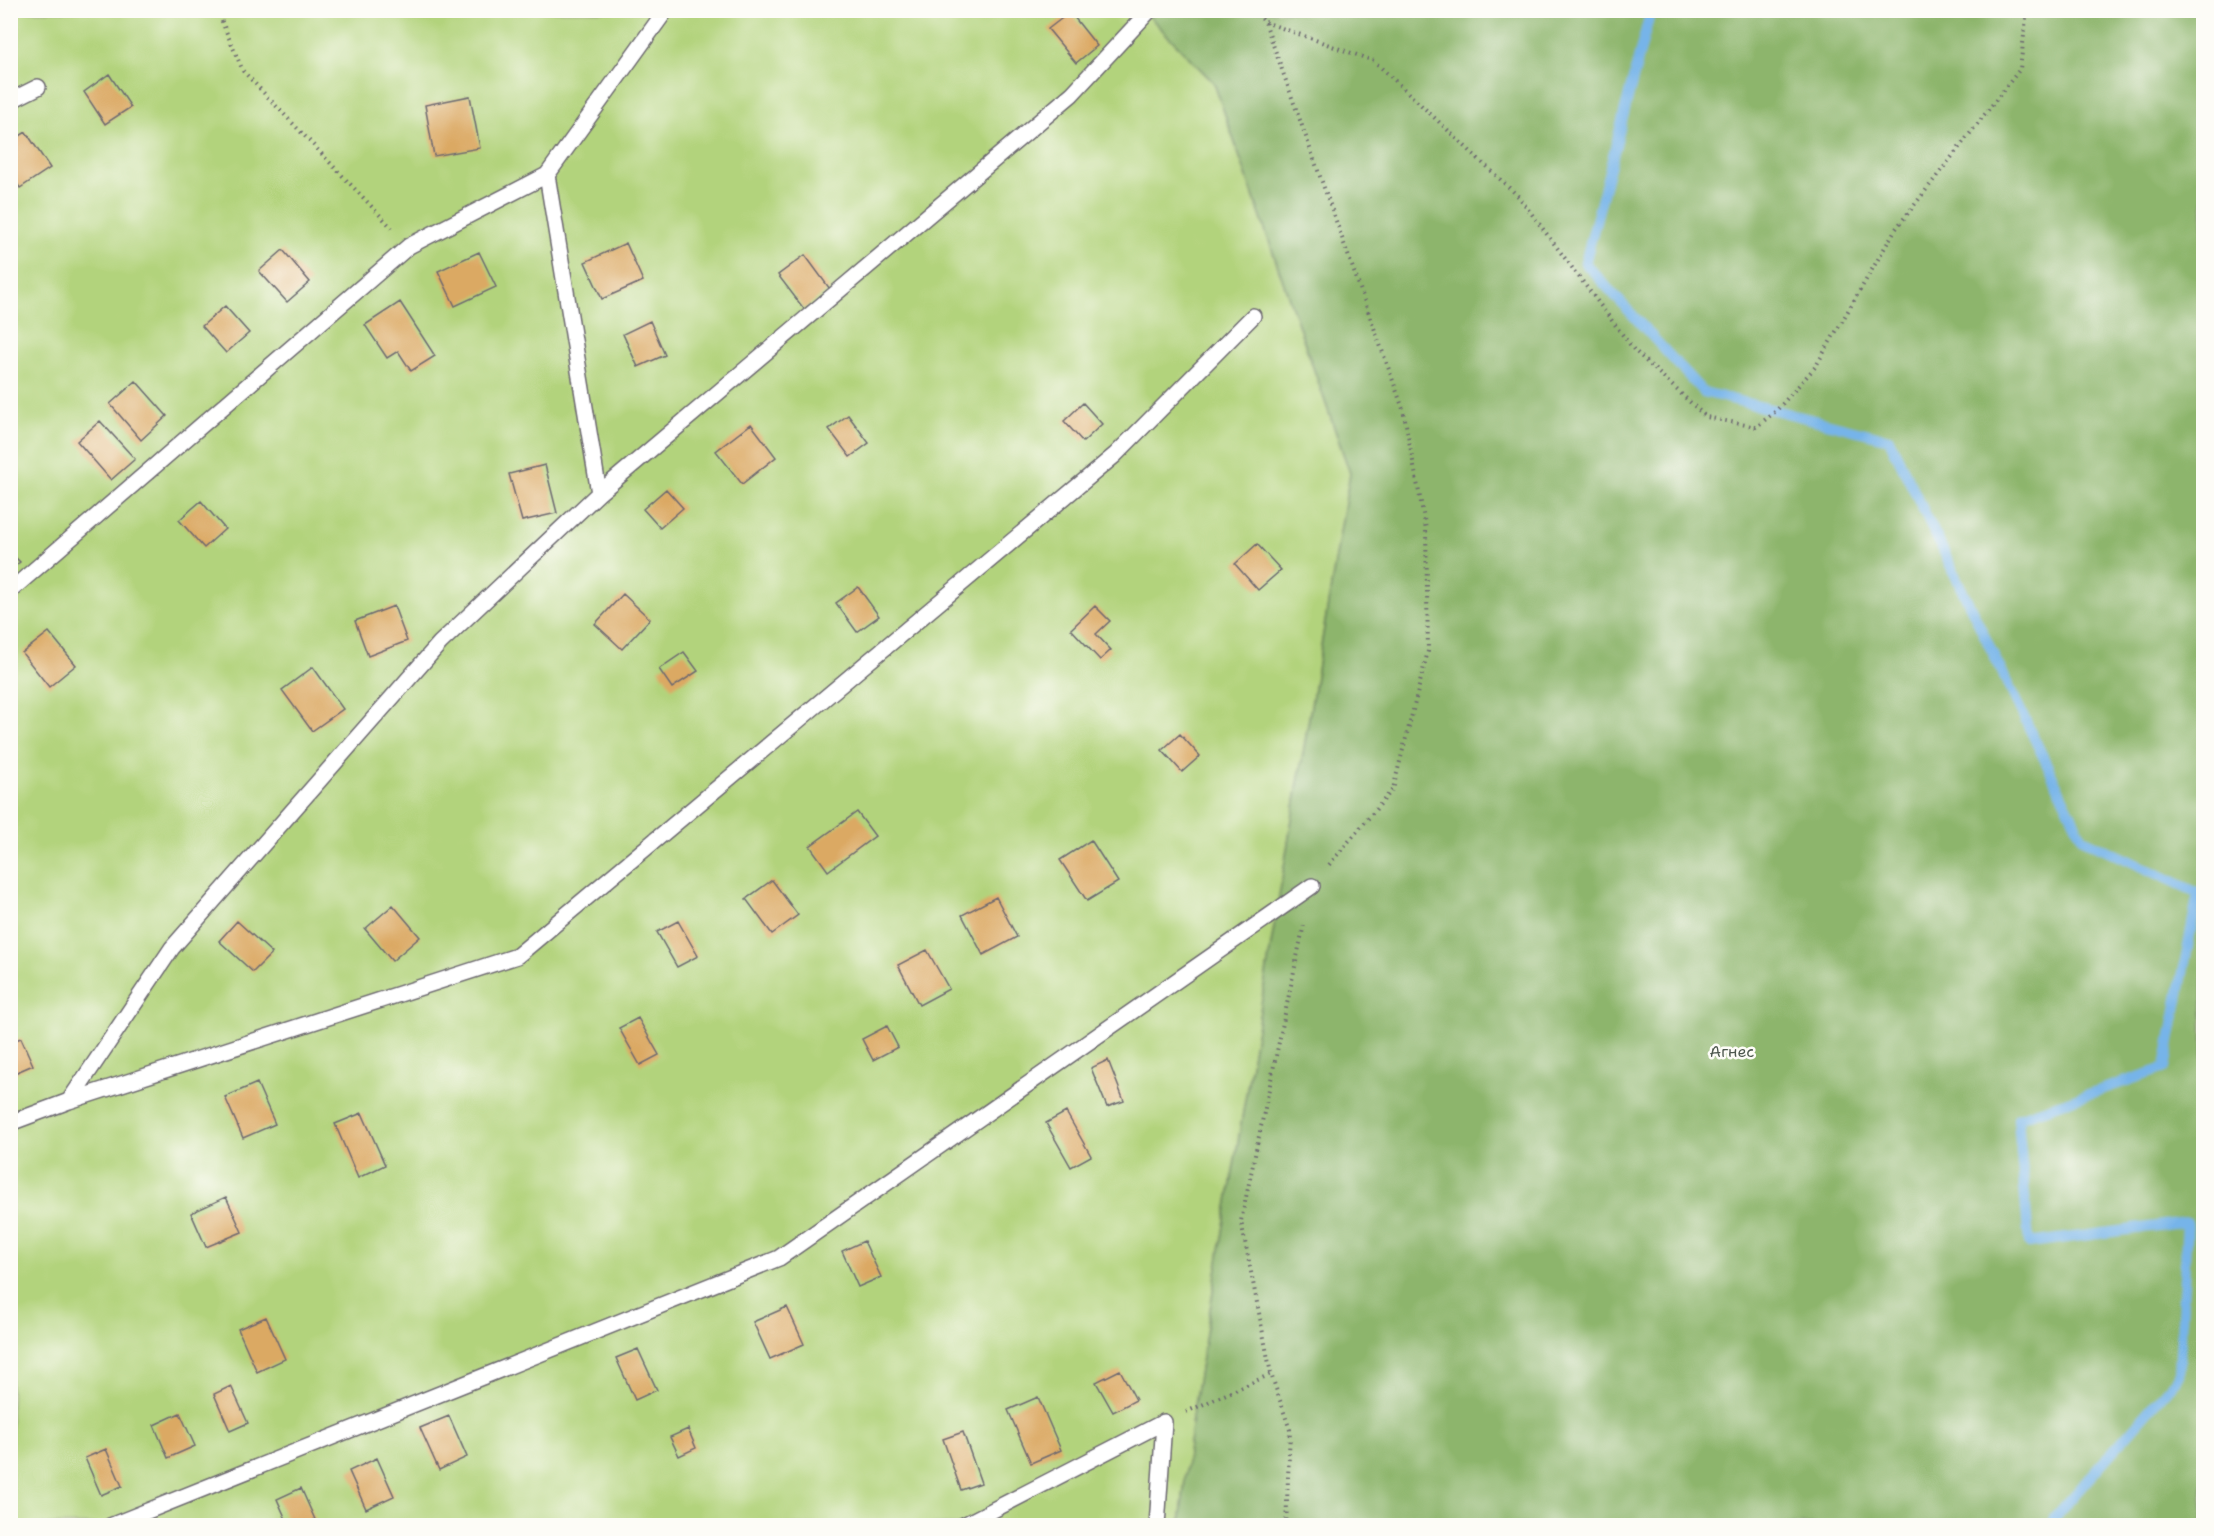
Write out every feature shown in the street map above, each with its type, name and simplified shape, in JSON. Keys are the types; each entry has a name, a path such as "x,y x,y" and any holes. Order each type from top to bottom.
{"lane":[{"path":"10,591 409,246 547,175 666,10"},
{"path":"69,1101 172,948 440,643 599,493 1072,94 1150,10"},
{"path":"10,101 38,87"},
{"path":"547,175 599,493"},
{"path":"10,1123 69,1101 517,956 1115,455 1253,316"},
{"path":"110,1526 778,1258 1312,886"},
{"path":"962,1526 1164,1422"},
{"path":"1157,1526 1164,1422"}],"path":[{"path":"217,10 243,71 409,246"},
{"path":"1253,10 1265,22 1374,61 1519,197 1634,350 1706,417 1756,427 1776,411 1816,366 1895,230 2020,69 2027,10"},
{"path":"1265,22 1403,409 1426,530 1428,651 1393,789 1312,886 1241,1221 1270,1374 1290,1430 1286,1526"},
{"path":"1164,1422 1270,1374"}],"green space":[{"path":"10,11 1144,11 1214,83 1350,473 1192,1417 1180,1525 11,1525"},
{"name":"Агнес","path":"1144,11 2203,11 2203,1525 1180,1525 1192,1417 1350,473 1214,83"}],"building":[{"path":"1070,12 1097,46 1076,63 1048,29"},
{"path":"109,74 131,107 105,124 84,92"},
{"path":"470,96 480,148 434,156 425,105"},
{"path":"26,132 50,168 20,188 10,173 10,142"},
{"path":"626,243 643,281 602,299 585,262"},
{"path":"283,250 310,282 287,302 259,271"},
{"path":"479,252 496,287 455,306 438,271"},
{"path":"805,255 830,289 804,309 778,275"},
{"path":"400,302 435,356 411,371 398,351 387,358 365,325"},
{"path":"225,306 249,333 226,353 202,326"},
{"path":"650,321 665,355 638,367 623,334"},
{"path":"136,381 167,416 141,440 110,404"},
{"path":"1083,403 1102,424 1083,442 1064,421"},
{"path":"848,415 869,443 850,457 829,429"},
{"path":"100,421 135,459 111,480 77,441"},
{"path":"751,424 776,457 742,484 716,451"},
{"path":"545,465 557,513 522,521 509,474"},
{"path":"666,489 683,508 660,528 643,509"},
{"path":"201,501 225,529 204,548 179,520"},
{"path":"1257,544 1281,570 1258,590 1235,564"},
{"path":"10,552 20,562 10,570"},
{"path":"858,587 879,616 857,632 836,603"},
{"path":"623,594 650,619 622,649 595,624"},
{"path":"394,606 407,641 368,656 355,621"},
{"path":"1095,606 1110,621 1096,634 1111,650 1100,660 1071,629"},
{"path":"49,632 76,665 49,687 22,653"},
{"path":"684,652 698,671 672,688 659,669"},
{"path":"313,667 343,709 312,731 282,690"},
{"path":"1180,734 1200,756 1182,772 1162,750"},
{"path":"857,812 875,836 828,871 810,846"},
{"path":"1091,840 1118,882 1087,901 1060,860"},
{"path":"772,880 798,915 772,934 746,899"},
{"path":"996,897 1017,937 983,955 962,915"},
{"path":"393,905 420,937 392,961 365,929"},
{"path":"237,921 272,953 253,972 219,941"},
{"path":"678,921 698,956 677,967 657,932"},
{"path":"927,950 949,989 919,1005 898,965"},
{"path":"638,1018 659,1055 640,1065 619,1028"},
{"path":"887,1026 898,1047 873,1060 862,1039"},
{"path":"21,1038 33,1065 10,1075 10,1042"},
{"path":"1108,1060 1124,1101 1107,1107 1091,1068"},
{"path":"257,1083 275,1124 243,1138 225,1097"},
{"path":"1066,1112 1091,1156 1071,1167 1046,1123"},
{"path":"362,1113 385,1165 358,1178 335,1124"},
{"path":"226,1197 242,1232 206,1247 191,1213"},
{"path":"864,1241 881,1277 858,1287 842,1251"},
{"path":"787,1307 804,1344 770,1359 753,1322"},
{"path":"266,1317 285,1359 257,1372 238,1329"},
{"path":"638,1349 657,1390 635,1400 616,1358"},
{"path":"1120,1370 1136,1400 1113,1412 1096,1382"},
{"path":"231,1386 248,1423 230,1431 214,1394"},
{"path":"1038,1397 1061,1450 1031,1463 1008,1410"},
{"path":"180,1413 195,1446 168,1458 154,1425"},
{"path":"449,1416 467,1457 439,1470 420,1428"},
{"path":"688,1429 696,1448 679,1456 670,1437"},
{"path":"963,1432 981,1483 961,1490 943,1439"},
{"path":"106,1449 122,1486 101,1495 85,1458"},
{"path":"377,1458 394,1496 366,1509 349,1471"},
{"path":"301,1488 317,1524 289,1526 277,1499"}],"waterway":[{"path":"1651,10 1585,263 1703,392 1889,439 2083,839 2198,893 2165,1068 2018,1118 2029,1243 2187,1222 2179,1376 2054,1518 2055,1526"}]}
